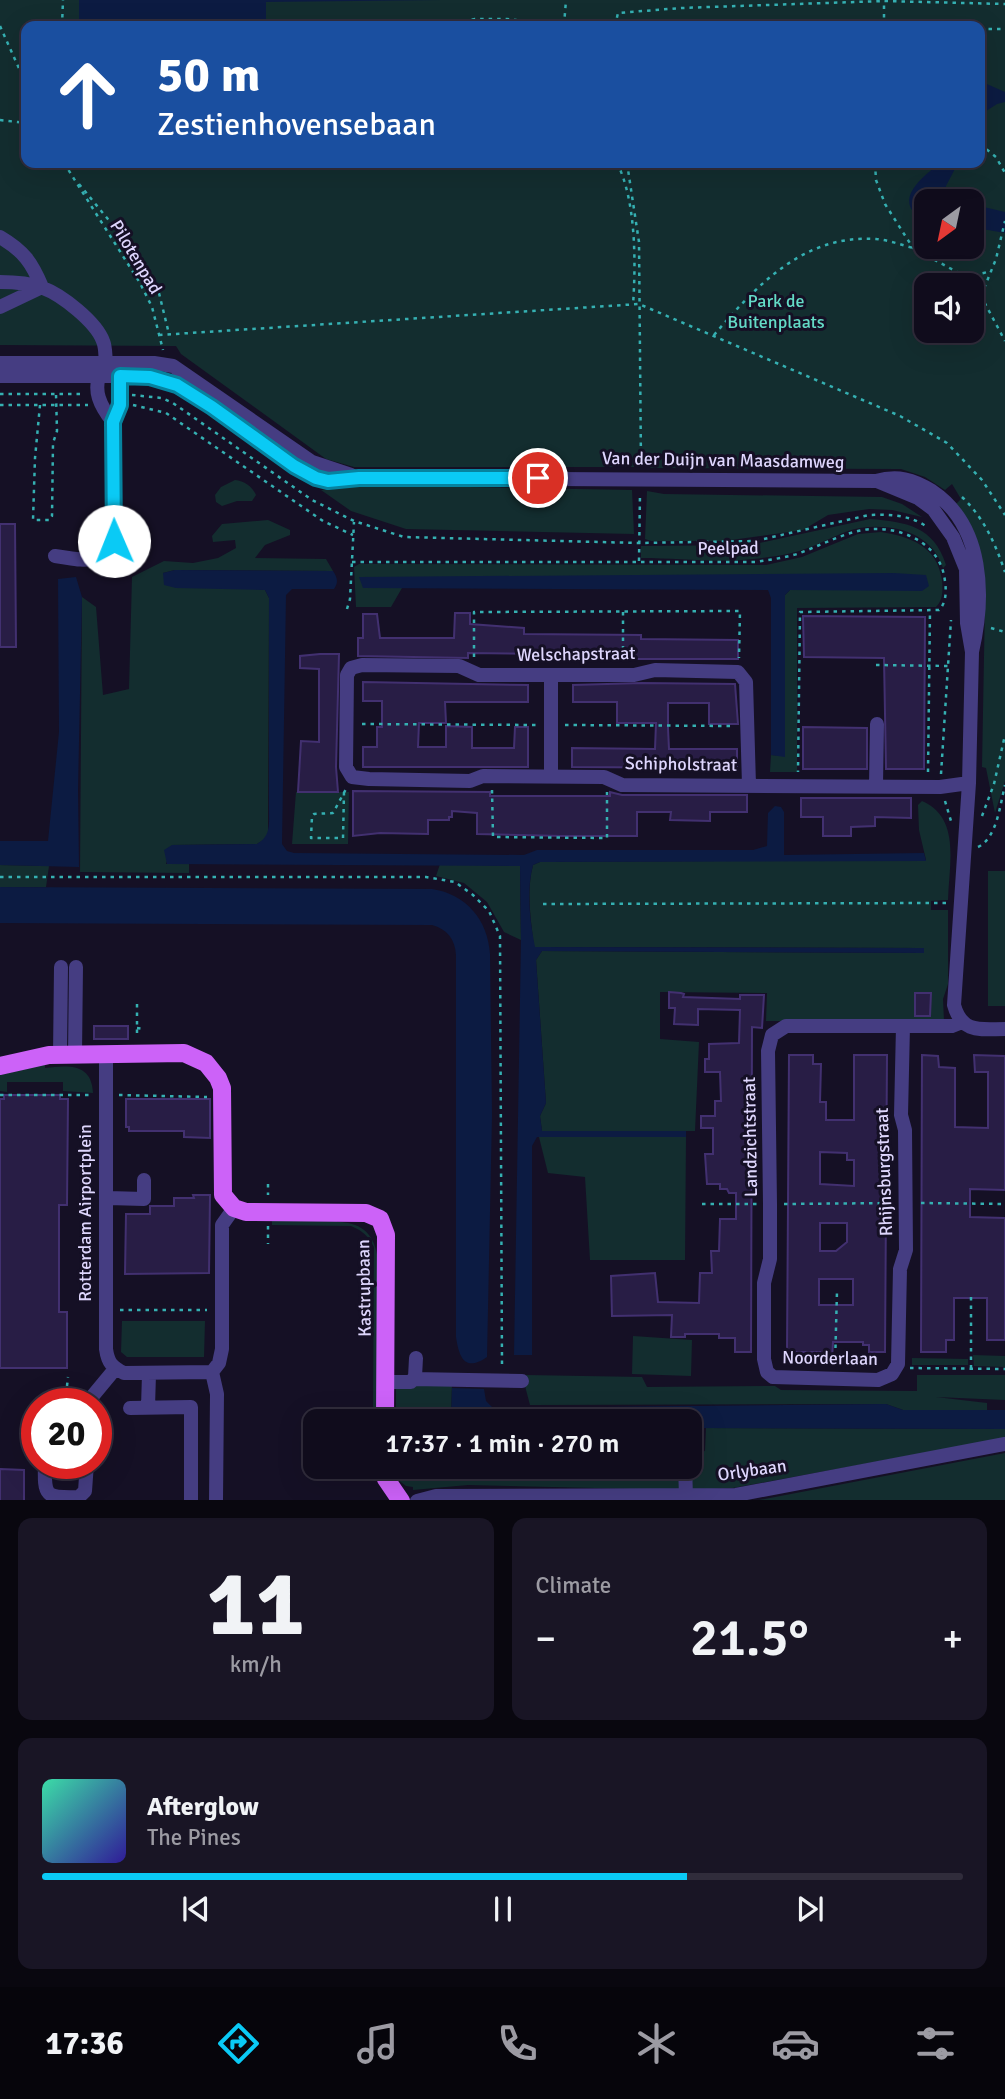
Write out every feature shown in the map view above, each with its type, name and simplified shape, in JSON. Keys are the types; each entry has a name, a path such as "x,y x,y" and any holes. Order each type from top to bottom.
{"main road":[{"path":"0,1066 67,1054 184,1054 206,1063 222,1088 223,1195 234,1208"},
{"name":"Kastrupbaan","path":"234,1208 246,1212 366,1213 380,1219 386,1235 385,1409"},
{"path":"386,1479 401,1500"}],"street":[{"path":"0,237 32,263 42,288"},
{"path":"0,282 17,282 60,296 98,331 103,342 99,400 113,422"},
{"path":"0,307 42,288"},
{"name":"Van der Duijn van Maasdamweg","path":"0,363 102,370"},
{"name":"Van der Duijn van Maasdamweg","path":"0,376 165,364 181,370 312,462 359,478"},
{"path":"55,556 85,560 101,556 114,541 113,422 120,399 120,376 102,370"},
{"name":"Van der Duijn van Maasdamweg","path":"120,376 165,380 212,407 306,474 328,481 359,478 876,481 898,477 928,488 942,498 969,532 974,549 979,596 979,624 972,652 969,783 954,1005 961,1022"},
{"name":"Welschapstraat","path":"352,777 346,767 346,675 351,668 362,665 459,666 479,675 624,675 655,670 738,672"},
{"path":"738,672 746,681 749,785"},
{"path":"551,675 551,776"},
{"path":"876,785 877,724"},
{"name":"Schipholstraat","path":"352,777 470,781 483,776 551,776 607,779 622,785 934,787 969,783"},
{"path":"61,967 67,1054"},
{"path":"67,1054 76,967"},
{"path":"903,1026 952,1026 961,1022 976,1029 1005,1029"},
{"name":"Landzichtstraat","path":"767,1372 764,1359 764,1283 770,1259 768,1051 772,1034 786,1026 903,1026"},
{"name":"Rhijnsburgstraat","path":"894,1372 900,1269 906,1250 905,1130 901,1115 903,1026"},
{"name":"Rotterdam Airportplein","path":"106,1054 106,1310 108,1362 116,1369"},
{"path":"108,1198 144,1199 144,1180"},
{"path":"212,1372 219,1363 222,1349 222,1224 234,1208"},
{"path":"413,1380 416,1358"},
{"path":"100,1388 116,1369 124,1373 149,1374 212,1372"},
{"path":"212,1372 217,1394 216,1500"},
{"name":"Noorderlaan","path":"767,1372 781,1378 878,1380 894,1372"},
{"path":"148,1407 149,1374"},
{"path":"385,1382 522,1381"},
{"path":"130,1408 191,1406 191,1500"},
{"name":"Orlybaan","path":"416,1500 436,1496 736,1495 1005,1444"},
{"path":"44,1479 47,1494 51,1497 66,1498 83,1496 86,1479"},
{"path":"685,1479 686,1496"}],"path":[{"path":"62,21 63,0"},
{"path":"565,21 566,0"},
{"path":"884,1 884,21"},
{"path":"616,21 618,13 681,8 884,1 1005,4"},
{"path":"467,21 524,21"},
{"path":"0,26 21,74"},
{"path":"985,29 1005,29"},
{"path":"0,120 21,122"},
{"path":"985,148 996,157 1005,173"},
{"name":"Pilotenpad","path":"67,168 141,283 152,307 165,364"},
{"path":"620,168 629,208 634,254 633,304"},
{"path":"627,168 639,242 639,561"},
{"path":"876,168 876,180 885,204 914,248"},
{"name":"Pilotenpad","path":"72,176 144,263 158,289 169,334"},
{"path":"984,289 992,271 1005,220"},
{"path":"714,335 770,276 808,252 832,243 877,239 914,248"},
{"path":"934,259 960,273"},
{"path":"981,273 992,271"},
{"path":"984,302 1005,341"},
{"path":"159,335 639,304 900,416 947,443 982,480 1005,515"},
{"path":"162,398 165,380"},
{"path":"0,394 56,394 99,400"},
{"path":"40,405 33,520 50,520 53,443 57,431 56,394"},
{"path":"120,399 162,398 173,403 312,500 354,521 404,537 639,543 755,541 869,515 888,514 911,519 933,532"},
{"path":"120,399 166,413 323,521 353,535"},
{"path":"0,405 57,405 99,400"},
{"path":"347,609 354,521"},
{"name":"Peelpad","path":"352,562 755,562 796,554 858,531 877,529 899,532 919,539 932,550 942,568 946,587 943,605 939,610 930,611"},
{"path":"474,673 474,612 740,611 738,672"},
{"path":"798,785 800,611 930,611 929,666 934,787"},
{"path":"934,787 952,611"},
{"path":"623,612 624,675"},
{"path":"876,665 948,666"},
{"path":"965,847 979,823 997,772 1005,735"},
{"path":"997,772 1005,773"},
{"path":"492,776 493,837 607,838 607,779"},
{"path":"344,792 343,838 311,838 312,816 333,813 344,792 352,777"},
{"path":"965,847 983,845 992,833 1005,785"},
{"path":"0,877 426,877 455,882 489,911 500,936 502,1381"},
{"path":"543,904 961,903"},
{"path":"137,1004 137,1054"},
{"path":"137,1028 145,1028"},
{"path":"0,1094 212,1097 213,1112 222,1111"},
{"path":"702,1203 1005,1204"},
{"path":"835,1379 837,1291"},
{"path":"971,1297 971,1369"},
{"path":"106,1310 221,1310"},
{"path":"894,1372 1005,1369"}],"green space":[{"name":"Park de Buitenplaats","path":"0,0 1005,0 1005,781 995,813 986,768 982,767 985,602 955,505 961,499 952,484 945,490 925,477 901,469 650,468 649,457 635,457 634,467 354,467 326,459 181,354 176,346 0,345"},
{"path":"235,480 242,481 252,489 256,495 252,501 237,501 222,506 216,502 215,495 221,487"},
{"path":"361,485 632,490 634,534 406,529 351,511 321,490"},
{"path":"647,491 664,494 882,497 902,504 922,517 892,510 869,509 828,515 803,530 724,541 651,541 645,539"},
{"path":"870,519 917,528 934,542 946,565 943,568 938,556 921,539 910,533 886,527 860,528 799,551 766,557 726,561 641,558 641,546 750,545"},
{"path":"268,520 290,530 290,535 265,545 255,558 326,559 333,571 175,570 163,573 265,590 269,598 268,833 265,839 257,844 172,845 166,864 189,864 189,873 80,872 82,597 96,607 103,695 129,689 132,577 164,561 193,563 218,558 236,548 235,540 213,542 212,536 222,524"},
{"path":"881,532 912,540 928,551 939,568 941,598 936,607 797,608 797,772 770,772 771,755 785,756 785,595 790,590 929,586 363,588 402,588 391,607 356,607 354,567 359,564 766,565 802,557 858,534"},
{"path":"296,792 349,792 348,844 292,844"},
{"path":"922,801 943,819 950,843 948,900 931,901 931,910 948,910 948,984 943,999 944,1021 766,1021 767,993 660,992 660,1039 699,1042 695,1131 542,1131 540,1116 546,1103 536,960 542,951 924,953 923,948 534,947 529,896 533,865 540,862 926,860 919,830 918,805"},
{"path":"440,864 520,866 521,940 504,932 487,902 464,883 436,876"},
{"path":"0,865 49,866 46,887 0,887"},
{"path":"988,871 1005,871 1005,1006 988,1006"},
{"path":"45,1064 45,1068 62,1066 83,1071 92,1083 93,1093 63,1091 63,1082 7,1082 7,1092 0,1091 0,1075"},
{"path":"539,1137 686,1137 685,1260 590,1260 585,1177 548,1173"},
{"path":"272,1219 337,1220 358,1226 372,1240 377,1254 379,1409 373,1409 374,1247 370,1240 351,1226 272,1225"},
{"path":"122,1321 205,1321 204,1357 127,1357 121,1352"},
{"path":"633,1336 692,1340 691,1376 632,1374"},
{"path":"973,1355 1005,1356 1005,1367 974,1366"},
{"path":"912,1358 968,1359 968,1365 912,1365"},
{"path":"526,1375 642,1377 647,1387 775,1386 781,1390 917,1391 917,1375 1005,1375 1005,1400 936,1397 987,1403 987,1410 903,1410 886,1404 530,1405 525,1386"},
{"path":"396,1384 452,1384 451,1409 396,1409"},
{"path":"706,1428 1005,1429 1005,1438 733,1488 690,1490 690,1479 702,1479 702,1452 705,1451"},
{"path":"1005,1453 1005,1500 759,1500"},
{"path":"397,1479 681,1479 681,1490 468,1485 413,1490 413,1487 406,1486"}],"water":[{"path":"79,0 441,0 266,2 266,21 79,21"},
{"path":"985,83 1005,92 1005,102 985,112"},
{"path":"934,168 955,168 946,189 914,189 914,213 909,199 912,191"},
{"path":"984,207 1005,212 1005,233 984,229"},
{"path":"175,570 333,571 336,575 334,589 292,589 286,595 282,844 287,851 524,855 537,850 753,850 767,846 768,813 775,806 781,807 784,812 784,855 924,853 926,861 540,862 533,865 529,896 535,947 924,948 924,953 542,951 536,960 546,1103 540,1116 542,1131 686,1131 686,1137 537,1137 532,1146 532,1355 514,1355 520,866 167,864 164,850 172,845 257,844 267,833 269,820 269,598 265,590 176,588 164,585 163,573"},
{"path":"894,573 926,575 929,586 922,591 790,590 785,595 785,757 771,755 771,598 768,590 363,588 359,577"},
{"path":"76,577 82,597 79,867 0,865 0,841 48,841 59,732 58,579"},
{"path":"0,887 432,889 455,896 465,903 485,930 490,954 492,1115 487,1357 479,1362 468,1363 461,1356 456,1337 456,955 454,944 446,932 432,925 0,923"},
{"path":"452,1388 484,1389 486,1401 493,1408 886,1404 903,1410 1005,1410 1005,1429 702,1428 702,1409 451,1409"}],"building":[{"path":"0,524 15,524 16,647 0,647"},
{"path":"455,613 470,613 470,624 524,628 524,634 641,635 641,639 738,640 738,659 628,659 628,654 468,653 468,658 358,656 358,638 363,638 363,614 377,614 380,638 454,638"},
{"path":"803,616 925,617 924,769 886,769 884,658 804,657"},
{"path":"339,654 336,767 338,792 298,792 301,741 319,742 319,669 300,668 300,656"},
{"path":"363,682 528,685 528,702 445,702 446,723 419,723 418,747 446,747 446,726 472,727 472,748 514,748 515,727 528,727 528,767 363,767 363,747 377,747 377,727 382,727 382,701 363,701"},
{"path":"735,684 738,724 709,724 709,703 668,703 668,728 669,749 737,749 737,768 572,767 572,748 655,749 656,723 617,723 617,702 573,702 573,685"},
{"path":"803,727 867,728 867,769 803,769"},
{"path":"353,791 490,792 490,796 610,796 610,792 622,795 747,795 747,812 710,812 710,821 670,820 671,812 637,812 637,836 561,836 477,834 477,813 452,811 449,820 428,820 428,834 380,833 353,836"},
{"path":"801,798 911,798 911,818 875,817 875,826 851,827 851,836 823,836 823,817 801,817"},
{"path":"669,992 684,994 683,997 740,999 740,995 764,995 762,1028 752,1027 751,1352 735,1352 735,1338 719,1338 719,1334 685,1334 685,1337 671,1337 672,1315 612,1316 611,1276 655,1273 658,1302 699,1303 700,1273 712,1273 711,1251 719,1251 720,1219 736,1219 736,1193 720,1189 720,1184 707,1184 705,1154 713,1154 713,1128 701,1128 701,1116 715,1116 715,1101 721,1101 720,1072 705,1072 705,1059 709,1059 709,1044 739,1043 740,1010 698,1009 698,1025 674,1024 675,1008 669,1008"},
{"path":"915,993 931,993 930,1016 915,1016"},
{"path":"94,1026 128,1026 128,1039 94,1039"},
{"path":"789,1055 813,1055 813,1064 821,1064 820,1102 826,1102 826,1120 854,1120 854,1055 887,1055 885,1352 869,1352 869,1345 863,1345 863,1342 833,1342 832,1359 819,1358 820,1352 787,1352","holes":["820,1152 847,1153 847,1160 854,1160 854,1186 820,1184","820,1223 847,1223 847,1242 836,1251 820,1251","819,1279 853,1279 853,1305 819,1305"]},
{"path":"922,1055 938,1056 939,1067 955,1068 955,1127 988,1128 988,1072 975,1072 974,1055 1005,1056 1005,1190 970,1189 970,1217 1005,1218 1005,1340 987,1340 987,1298 954,1298 954,1340 946,1340 946,1352 921,1352"},
{"path":"4,1095 60,1095 60,1099 68,1099 67,1205 59,1205 59,1312 67,1312 67,1368 0,1368 0,1099 4,1099"},
{"path":"126,1099 210,1099 210,1138 184,1137 184,1131 129,1131 129,1127 126,1127"},
{"path":"193,1195 210,1195 209,1273 125,1274 126,1214 150,1214 150,1206 174,1206 174,1198 194,1198"},
{"path":"0,1469 21,1470 24,1500 0,1500"}],"route":[{"path":"114,541 113,422 120,405 120,376 150,377 177,385 306,474 328,481 359,478 538,478"}]}
